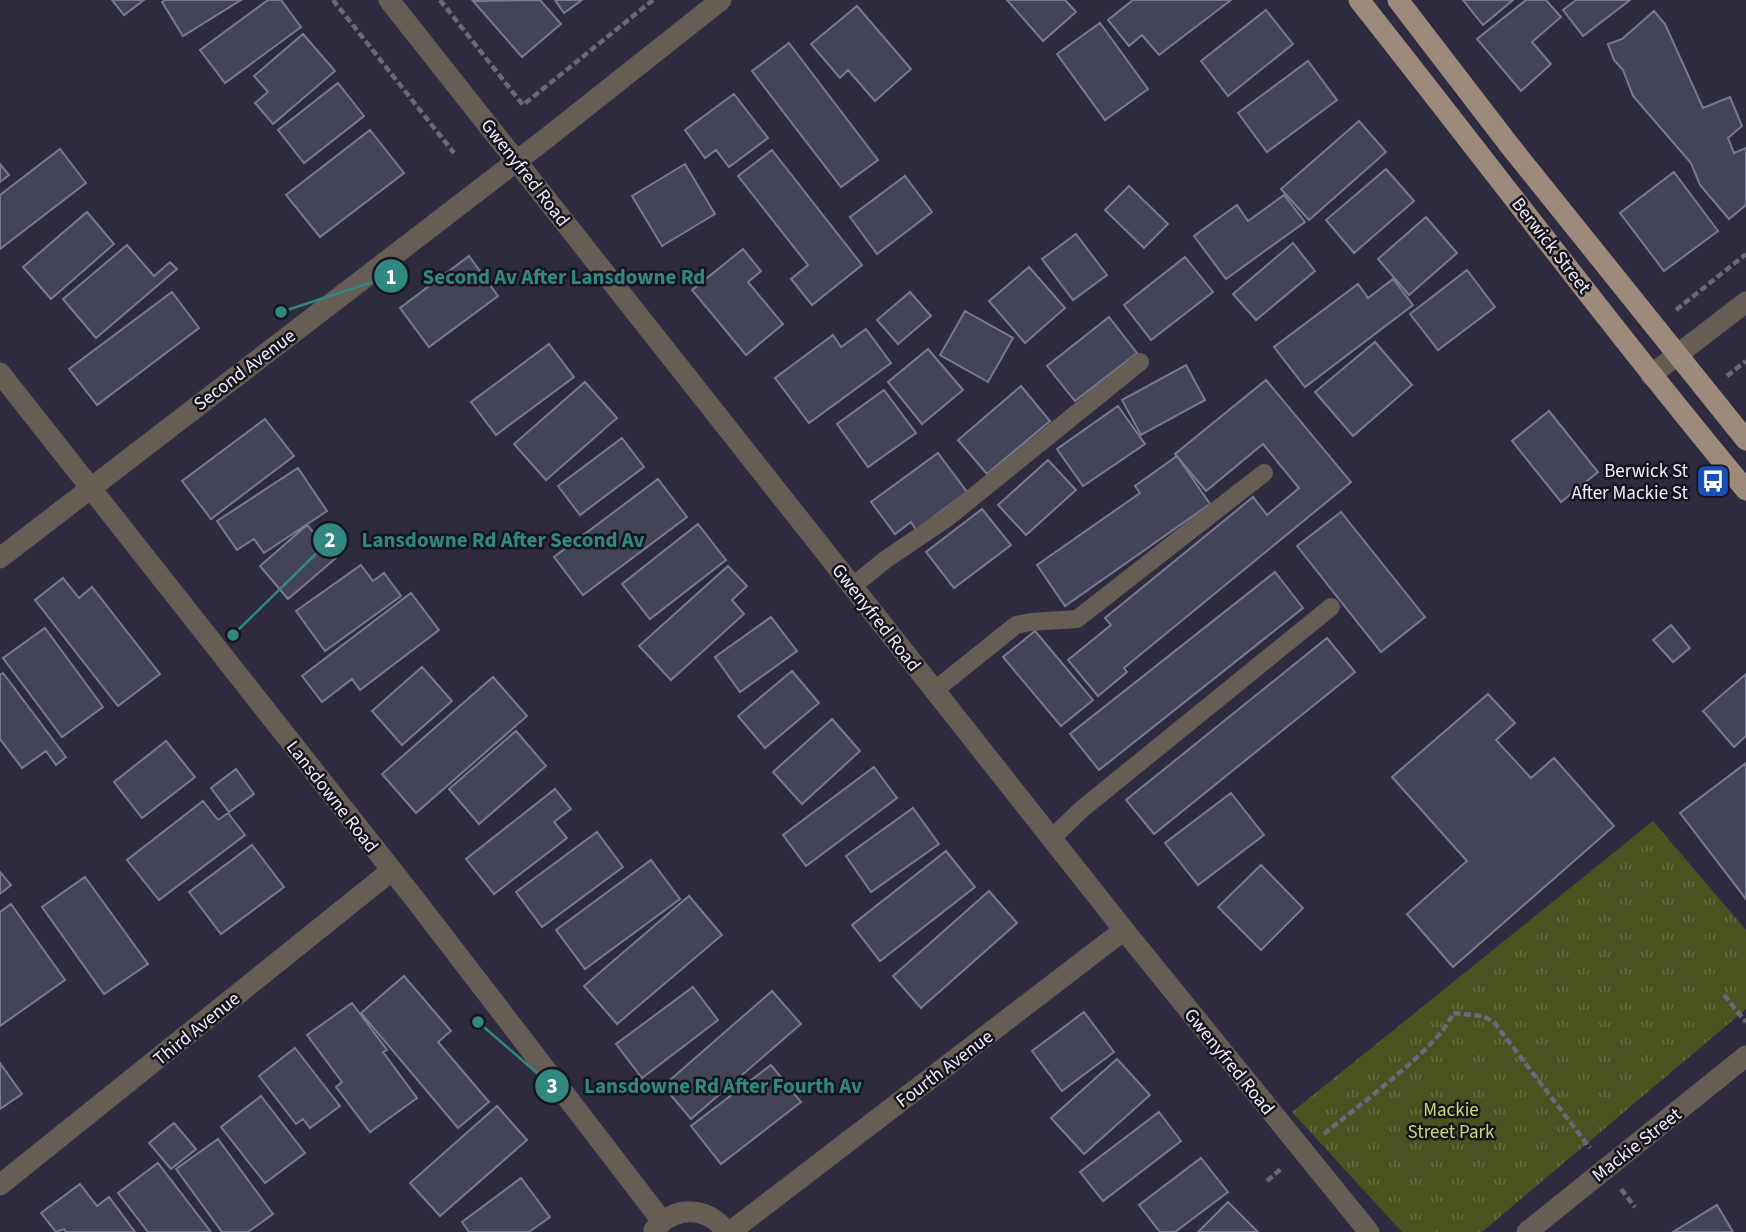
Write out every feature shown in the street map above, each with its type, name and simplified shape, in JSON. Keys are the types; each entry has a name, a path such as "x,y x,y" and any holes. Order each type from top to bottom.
{"main road":[{"name":"Berwick Street","path":"1359,0 1598,304 1651,376 1746,490"},
{"name":"Berwick Street","path":"1398,0 1510,146 1746,440"}],"street":[{"name":"Gwenyfred Road","path":"389,0 1125,930 1369,1232"},
{"name":"Second Avenue","path":"0,558 517,161 721,0"},
{"path":"1651,376 1746,302"},
{"name":"Lansdowne Road","path":"0,373 391,871 658,1227"},
{"name":"Third Avenue","path":"0,1185 391,871"},
{"name":"Fourth Avenue","path":"729,1232 1125,930"},
{"name":"Mackie Street","path":"1527,1232 1746,1056"},
{"path":"658,1227 685,1211 710,1215 729,1232"}],"lane":[{"path":"853,586 885,560 947,518 1140,362"},
{"path":"935,690 1016,625 1077,619 1264,473"},
{"path":"1052,838 1082,809 1331,607"}],"path":[{"path":"333,0 454,153"},
{"path":"440,0 523,105 653,0"},
{"path":"1676,310 1746,254"},
{"path":"1726,377 1746,361"},
{"path":"1724,995 1746,1022"},
{"path":"1267,1181 1433,1042 1451,1020 1453,1013 1482,1016 1493,1021 1635,1207"}],"green space":[{"name":"Mackie Street Park","path":"1653,821 1746,930 1746,1009 1482,1232 1402,1232 1292,1112"}],"building":[{"path":"112,0 144,0 124,15"},
{"path":"241,0 183,36 162,2"},
{"path":"268,0 281,0 301,27 225,83 200,50"},
{"path":"540,0 561,24 522,57 473,1"},
{"path":"555,0 582,0 564,13"},
{"path":"1007,0 1065,0 1076,12 1043,41"},
{"path":"1133,0 1231,0 1159,55 1142,35 1129,46 1108,20"},
{"path":"1463,0 1513,0 1483,25"},
{"path":"1526,0 1546,0 1561,17 1532,42 1551,64 1521,91 1477,39"},
{"path":"1576,0 1630,0 1583,36 1563,10"},
{"path":"857,6 911,69 875,101 848,70 840,78 811,44"},
{"path":"1266,10 1293,44 1228,96 1201,61"},
{"path":"1654,11 1665,24 1703,108 1730,97 1742,126 1728,138 1734,153 1746,148 1746,205 1729,219 1700,185 1691,163 1633,96 1623,70 1614,60 1608,44 1622,39"},
{"path":"1100,23 1148,89 1105,120 1057,54"},
{"path":"303,34 335,71 273,124 255,103 268,92 254,76"},
{"path":"789,43 878,160 841,187 752,71"},
{"path":"1308,61 1337,100 1267,152 1238,113"},
{"path":"338,83 364,116 304,163 278,130"},
{"path":"734,94 768,138 729,167 716,150 705,158 685,130"},
{"path":"1359,121 1386,152 1309,220 1281,189"},
{"path":"370,130 404,173 320,237 286,195"},
{"path":"60,149 86,183 0,249 0,195"},
{"path":"772,150 862,265 812,305 791,279 808,265 738,176"},
{"path":"0,164 9,175 0,182"},
{"path":"685,164 715,214 662,246 632,196"},
{"path":"1386,169 1414,201 1354,253 1326,220"},
{"path":"1674,172 1718,231 1664,271 1620,213"},
{"path":"905,176 932,212 877,254 850,217"},
{"path":"1129,186 1168,224 1144,248 1105,210"},
{"path":"1284,195 1305,222 1226,279 1194,236 1237,205 1248,221"},
{"path":"87,212 114,244 51,299 23,267"},
{"path":"1426,217 1457,253 1409,295 1378,259"},
{"path":"1076,234 1107,275 1073,300 1042,259"},
{"path":"1293,243 1315,271 1256,320 1233,294"},
{"path":"127,245 154,276 170,262 177,269 96,338 63,299"},
{"path":"743,249 761,271 748,282 783,324 746,355 692,290"},
{"path":"469,256 498,296 429,347 400,308"},
{"path":"1185,257 1213,292 1151,340 1124,305"},
{"path":"1029,267 1065,308 1025,343 989,301"},
{"path":"1467,270 1495,307 1438,350 1410,314"},
{"path":"1393,279 1413,305 1305,387 1274,347 1358,284 1368,298"},
{"path":"172,292 199,328 97,405 69,369"},
{"path":"910,292 931,316 898,344 877,320"},
{"path":"965,311 1013,338 988,382 940,355"},
{"path":"1109,317 1137,353 1075,401 1047,366"},
{"path":"866,329 891,363 809,423 775,378 833,335 841,347"},
{"path":"1375,342 1412,385 1353,436 1315,392"},
{"path":"549,344 574,377 496,435 471,402"},
{"path":"928,349 963,390 922,424 888,382"},
{"path":"1186,365 1205,400 1141,435 1122,400"},
{"path":"1266,380 1351,482 1124,668 1127,672 1098,696 1068,660 1111,625 1105,618 1253,497 1267,515 1299,488 1263,444 1206,491 1175,454"},
{"path":"585,382 617,418 546,480 514,444"},
{"path":"1021,386 1050,421 987,474 958,440"},
{"path":"884,390 916,433 868,467 837,424"},
{"path":"1118,406 1145,444 1083,486 1057,449"},
{"path":"1549,411 1598,472 1561,502 1512,441"},
{"path":"265,419 294,456 211,519 182,481"},
{"path":"622,438 644,467 580,515 558,486"},
{"path":"938,453 967,492 916,530 911,522 895,534 871,502"},
{"path":"1177,456 1210,504 1065,606 1037,565 1140,493 1135,486"},
{"path":"1048,460 1076,490 1026,535 998,505"},
{"path":"298,468 327,511 264,553 254,539 237,550 217,521"},
{"path":"658,479 687,517 583,595 554,557"},
{"path":"982,509 1011,545 954,588 926,552"},
{"path":"1341,512 1425,617 1381,652 1297,546"},
{"path":"698,524 726,560 650,619 622,584"},
{"path":"307,525 336,558 288,599 260,566"},
{"path":"361,565 373,581 384,573 401,596 325,651 296,611"},
{"path":"728,566 747,586 732,600 744,614 671,680 639,646"},
{"path":"1275,572 1303,608 1099,770 1070,734"},
{"path":"63,578 79,598 92,587 160,674 118,706 35,600"},
{"path":"411,593 439,630 360,690 352,679 322,702 302,676"},
{"path":"771,617 797,651 740,692 715,657"},
{"path":"1671,625 1690,648 1673,662 1653,640"},
{"path":"45,628 103,707 62,737 3,658"},
{"path":"1035,631 1093,700 1061,726 1003,657"},
{"path":"1327,638 1355,672 1154,834 1126,800"},
{"path":"422,667 452,701 402,745 372,711"},
{"path":"792,671 819,703 765,748 738,716"},
{"path":"3,673 66,757 56,765 46,751 22,768 0,739 0,675"},
{"path":"1746,674 1746,736 1734,747 1703,711"},
{"path":"493,677 527,716 416,813 382,774"},
{"path":"1488,694 1515,723 1496,740 1531,778 1554,758 1614,826 1453,967 1407,914 1467,861 1392,777"},
{"path":"832,719 860,751 802,804 773,772"},
{"path":"516,731 546,766 479,824 449,789"},
{"path":"166,741 195,777 142,818 114,782"},
{"path":"1746,763 1746,899 1680,813"},
{"path":"874,767 897,798 806,866 783,835"},
{"path":"236,769 254,794 229,812 211,788"},
{"path":"555,789 571,809 554,822 567,838 494,894 466,859"},
{"path":"1231,793 1264,835 1198,885 1165,843"},
{"path":"203,801 218,820 228,813 245,835 159,900 127,860"},
{"path":"913,808 939,844 871,892 846,856"},
{"path":"597,832 623,867 542,927 516,892"},
{"path":"252,845 284,887 221,934 189,892"},
{"path":"946,851 975,887 880,961 852,925"},
{"path":"651,860 680,899 585,969 556,930"},
{"path":"1261,865 1303,908 1261,950 1218,907"},
{"path":"0,872 11,885 0,894"},
{"path":"85,877 148,964 104,994 42,907"},
{"path":"989,891 1017,923 921,1008 893,976"},
{"path":"689,896 722,935 617,1024 584,986"},
{"path":"11,904 65,980 0,1026 0,912"},
{"path":"404,976 451,1031 438,1042 489,1102 458,1128 361,1013"},
{"path":"693,987 718,1020 642,1078 616,1044"},
{"path":"772,991 801,1024 691,1119 663,1086"},
{"path":"352,1003 387,1050 383,1052 417,1098 370,1132 336,1087 342,1082 307,1035"},
{"path":"1084,1012 1114,1052 1062,1091 1032,1051"},
{"path":"295,1048 340,1106 310,1128 303,1119 296,1124 259,1076"},
{"path":"1117,1059 1150,1095 1084,1154 1051,1118"},
{"path":"0,1063 22,1094 0,1109"},
{"path":"771,1065 801,1102 721,1164 691,1126"},
{"path":"261,1096 305,1153 265,1183 221,1127"},
{"path":"497,1106 527,1140 440,1216 410,1183"},
{"path":"1159,1112 1181,1141 1103,1201 1080,1172"},
{"path":"174,1123 196,1149 171,1169 149,1143"},
{"path":"218,1139 273,1214 248,1232 222,1232 176,1169"},
{"path":"1201,1158 1228,1192 1175,1232 1160,1232 1139,1205"},
{"path":"158,1163 211,1232 148,1232 118,1193"},
{"path":"521,1178 550,1217 529,1232 469,1232 462,1222"},
{"path":"80,1184 97,1206 109,1197 135,1232 66,1232 64,1229 56,1232 41,1213"},
{"path":"1228,1202 1258,1232 1198,1232"},
{"path":"1717,1205 1733,1232 1673,1232"}],"place":[{"name":"Second Av After Lansdowne Rd","path":"281,312"},
{"name":"Berwick St After Mackie St","path":"1713,481"},
{"name":"Lansdowne Rd After Second Av","path":"233,635"},
{"name":"Lansdowne Rd After Fourth Av","path":"478,1022"}]}
